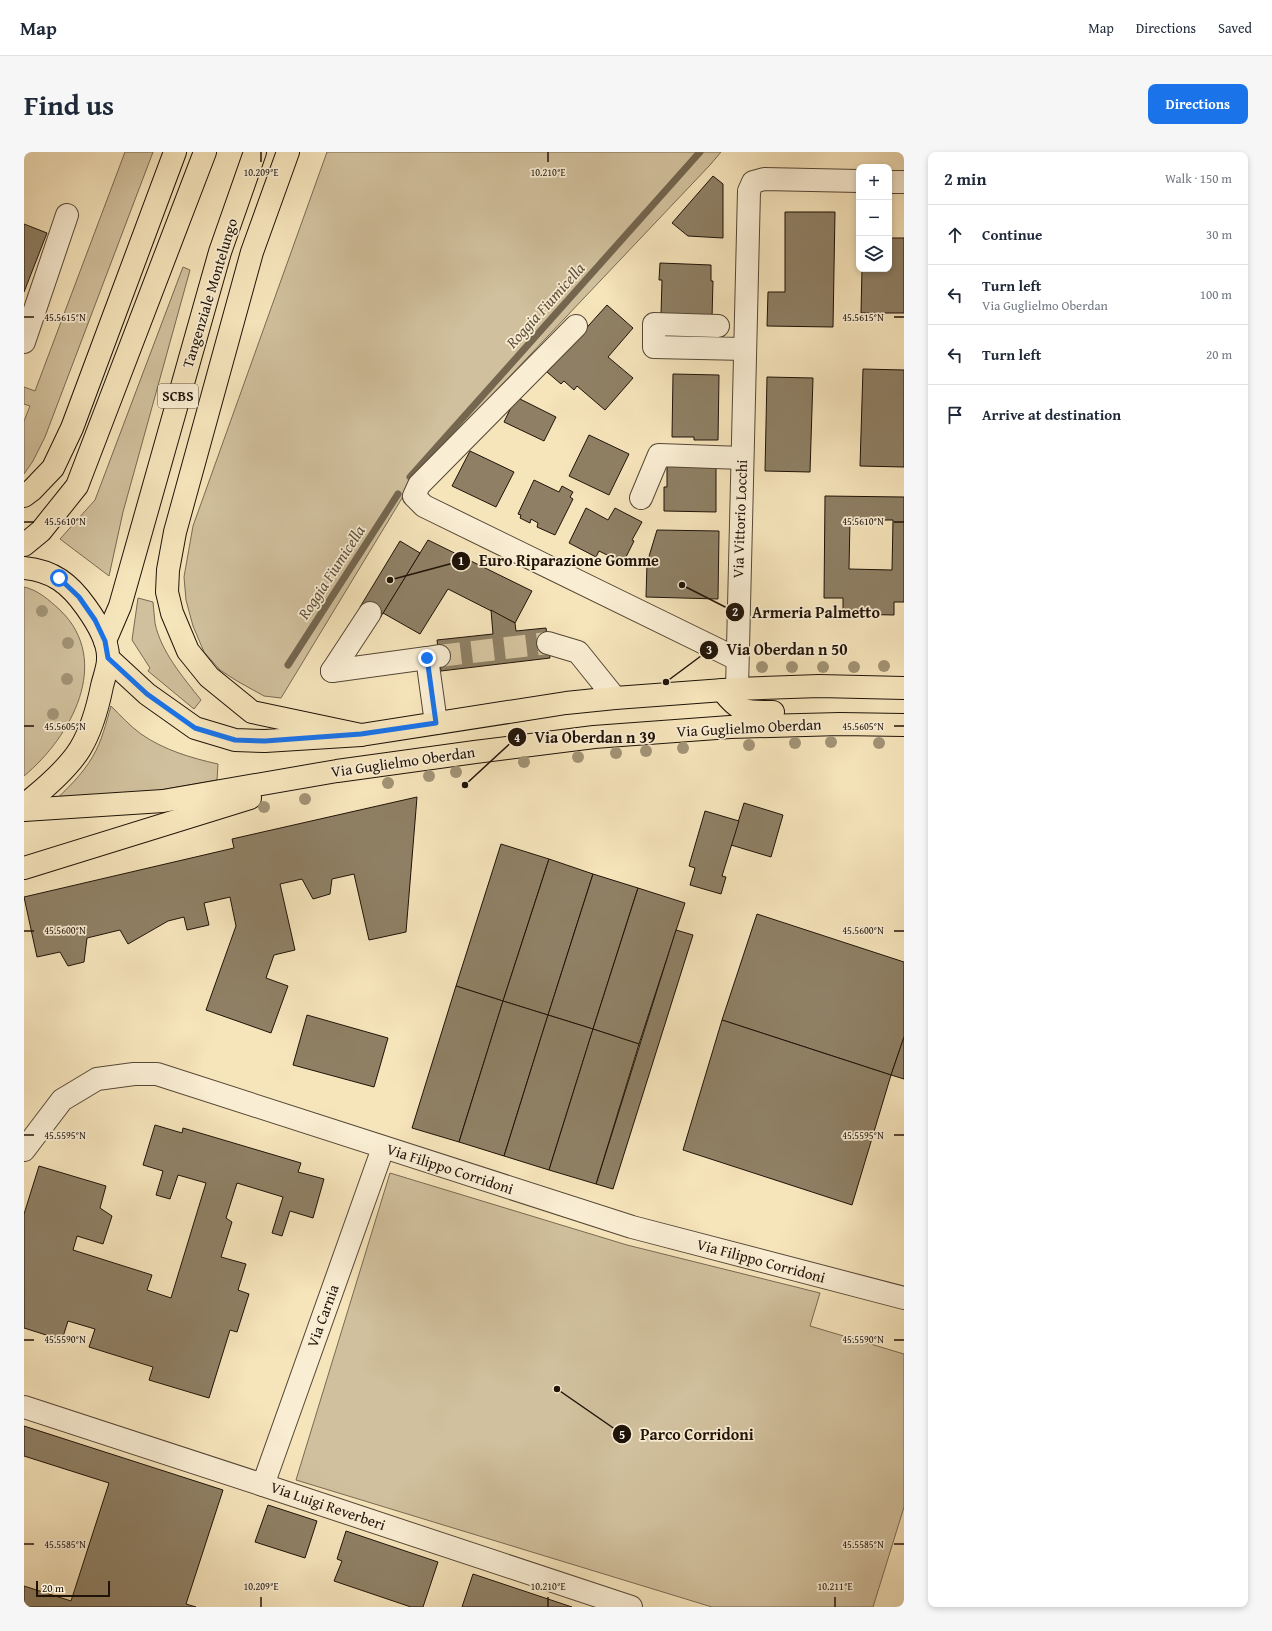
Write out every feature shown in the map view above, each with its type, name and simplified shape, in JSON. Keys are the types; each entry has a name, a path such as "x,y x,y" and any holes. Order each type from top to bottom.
{"main road":[{"path":"24,496 32,490 53,468 72,428 175,152"},
{"path":"24,545 41,531 77,486 205,152"},
{"name":"Tangenziale Montelungo","path":"24,805 60,773 80,749 97,710 106,650 120,606 156,473 220,252 255,152"},
{"path":"288,152 245,275 175,532 168,570 167,592 172,613 188,651 209,677 252,712 361,734"},
{"path":"24,568 35,569 59,578 79,597 95,620 106,650 147,694 195,728 235,740 265,741 361,734 615,698 729,689 819,686 904,688"},
{"path":"729,689 733,704 743,711 803,712 840,724"},
{"name":"Via Guglielmo Oberdan","path":"24,810 163,801 337,771 594,737 730,727 840,724 904,725"},
{"path":"24,868 337,771"}],"street":[{"name":"Via Vittorio Locchi","path":"729,689 737,659 749,192 753,182 764,179 856,181"},
{"path":"892,182 904,182"},
{"path":"24,342 67,215"},
{"path":"718,326 654,324 654,347 745,349"},
{"path":"576,326 419,485 414,496 424,506 737,659"},
{"path":"641,498 659,455 742,458"},
{"path":"370,613 332,671 433,657 436,723"},
{"path":"548,643 578,652 615,698"},
{"name":"Via Filippo Corridoni","path":"24,1150 62,1100 97,1079 134,1074 157,1074 632,1227 904,1298"},
{"name":"Via Carnia","path":"263,1484 383,1148"},
{"name":"Via Luigi Reverberi","path":"24,1407 263,1484 630,1607"}],"shaded area":[{"path":"125,152 153,152 45,437 33,461 24,474 24,421 30,406 24,404 24,387 35,391"},
{"path":"327,152 721,152 457,432 410,485 281,698 264,696 237,681 220,670 204,652 193,626 186,600 184,577 193,526"},
{"path":"183,267 190,270 123,512 109,576 60,539 95,500"},
{"path":"24,587 39,593 52,603 60,610 76,630 83,652 84,675 80,698 70,720 57,741 41,760 24,776"},
{"path":"138,598 153,602 155,623 162,644 167,654 201,700 194,709 148,671 150,668 132,640"},
{"path":"111,706 137,731 159,745 188,756 218,764 217,780 149,792 51,804 74,782 89,763 101,738"},
{"path":"390,1173 627,1245 820,1293 810,1326 904,1354 904,1507 873,1607 712,1607 296,1480"}],"building":[{"path":"713,176 723,184 723,238 688,236 672,223"},
{"path":"785,212 835,212 833,327 767,326 768,292 785,292"},
{"path":"24,224 47,233 24,292"},
{"path":"892,238 904,238 904,313 861,313 862,272 892,272"},
{"path":"660,263 711,265 711,281 713,281 712,318 661,315 662,280 659,280"},
{"path":"607,305 633,328 608,357 633,378 605,410 577,386 574,390 564,381 561,384 547,372"},
{"path":"863,369 904,370 904,467 860,466"},
{"path":"673,374 719,375 718,440 694,440 694,437 672,437"},
{"path":"767,377 813,378 810,472 765,471"},
{"path":"516,397 556,417 544,441 504,422"},
{"path":"589,435 629,454 609,495 569,476"},
{"path":"470,451 514,472 496,507 452,486"},
{"path":"667,465 716,465 716,512 664,511 664,487 667,487"},
{"path":"534,480 559,492 562,486 573,492 570,497 573,499 555,535 537,527 538,523 531,519 530,523 520,518 521,515 518,514"},
{"path":"825,496 904,497 904,602 894,602 894,615 843,614 843,598 824,598","holes":["850,520 893,520 892,570 849,569"]},
{"path":"586,508 608,520 615,508 642,522 632,540 634,541 623,563 599,551 596,557 569,543"},
{"path":"657,530 719,531 718,599 646,597 647,563"},
{"path":"428,540 532,591 515,623 448,589 420,634 383,613"},
{"path":"400,541 420,553 380,618 360,607"},
{"path":"491,610 515,623 516,631 546,628 550,658 441,671 437,640 493,634"},
{"path":"417,797 406,932 369,940 354,874 332,879 330,894 313,899 302,879 280,884 295,950 274,955 266,978 288,986 271,1033 206,1010 236,926 230,897 204,903 209,925 187,930 184,917 168,921 128,944 120,930 87,938 84,962 68,966 60,952 37,957 24,897 234,848 232,839"},
{"path":"744,803 783,815 771,857 731,845"},
{"path":"705,811 739,821 722,876 726,877 721,894 690,885 695,868 689,866"},
{"path":"501,844 549,859 503,1001 456,986"},
{"path":"549,859 593,874 548,1015 503,1001"},
{"path":"593,874 638,888 593,1029 548,1015"},
{"path":"638,888 685,903 639,1044 593,1029"},
{"path":"757,914 904,962 904,1037 891,1075 722,1020"},
{"path":"676,930 693,935 613,1189 596,1184"},
{"path":"456,986 503,1001 459,1142 412,1128"},
{"path":"503,1001 548,1015 504,1156 459,1142"},
{"path":"307,1015 388,1038 374,1087 293,1065"},
{"path":"548,1015 593,1029 549,1170 504,1156"},
{"path":"722,1020 891,1075 852,1205 683,1150"},
{"path":"593,1029 639,1044 596,1184 549,1170"},
{"path":"904,1037 904,1079 891,1075"},
{"path":"155,1125 182,1133 183,1128 301,1163 298,1172 324,1179 313,1218 290,1211 282,1236 272,1233 283,1197 237,1183 226,1218 232,1222 221,1257 246,1264 238,1290 249,1294 237,1332 230,1330 209,1398 149,1380 153,1367 89,1347 95,1329 68,1321 62,1340 24,1328 24,1214 39,1166 106,1186 100,1208 112,1216 103,1244 77,1236 73,1250 152,1275 147,1290 171,1298 206,1183 178,1175 170,1199 156,1195 163,1171 143,1165"},
{"path":"24,1426 223,1490 186,1604 196,1607 24,1607 24,1586 71,1601 109,1483 24,1456"},
{"path":"268,1505 317,1521 305,1558 255,1542"},
{"path":"346,1531 438,1562 423,1607 411,1607 334,1581 342,1561 337,1559"},
{"path":"473,1574 572,1607 462,1607"}],"waterway":[{"name":"Roggia Fiumicella","path":"410,477 700,152"},
{"name":"Roggia Fiumicella","path":"288,665 398,494"}],"tunnel":[{"path":"439,656 548,643"}],"place":[{"name":"Euro Riparazione Gomme","path":"390,580"},
{"name":"Armeria Palmetto","path":"682,585"},
{"name":"Via Oberdan n 50","path":"666,682"},
{"name":"Via Oberdan n 39","path":"465,785"},
{"name":"Parco Corridoni","path":"557,1389"}],"route":[{"path":"59,578 79,597 95,620 105,641 108,658 147,694 195,728 235,740 265,741 361,734 436,723 427,658"}]}
